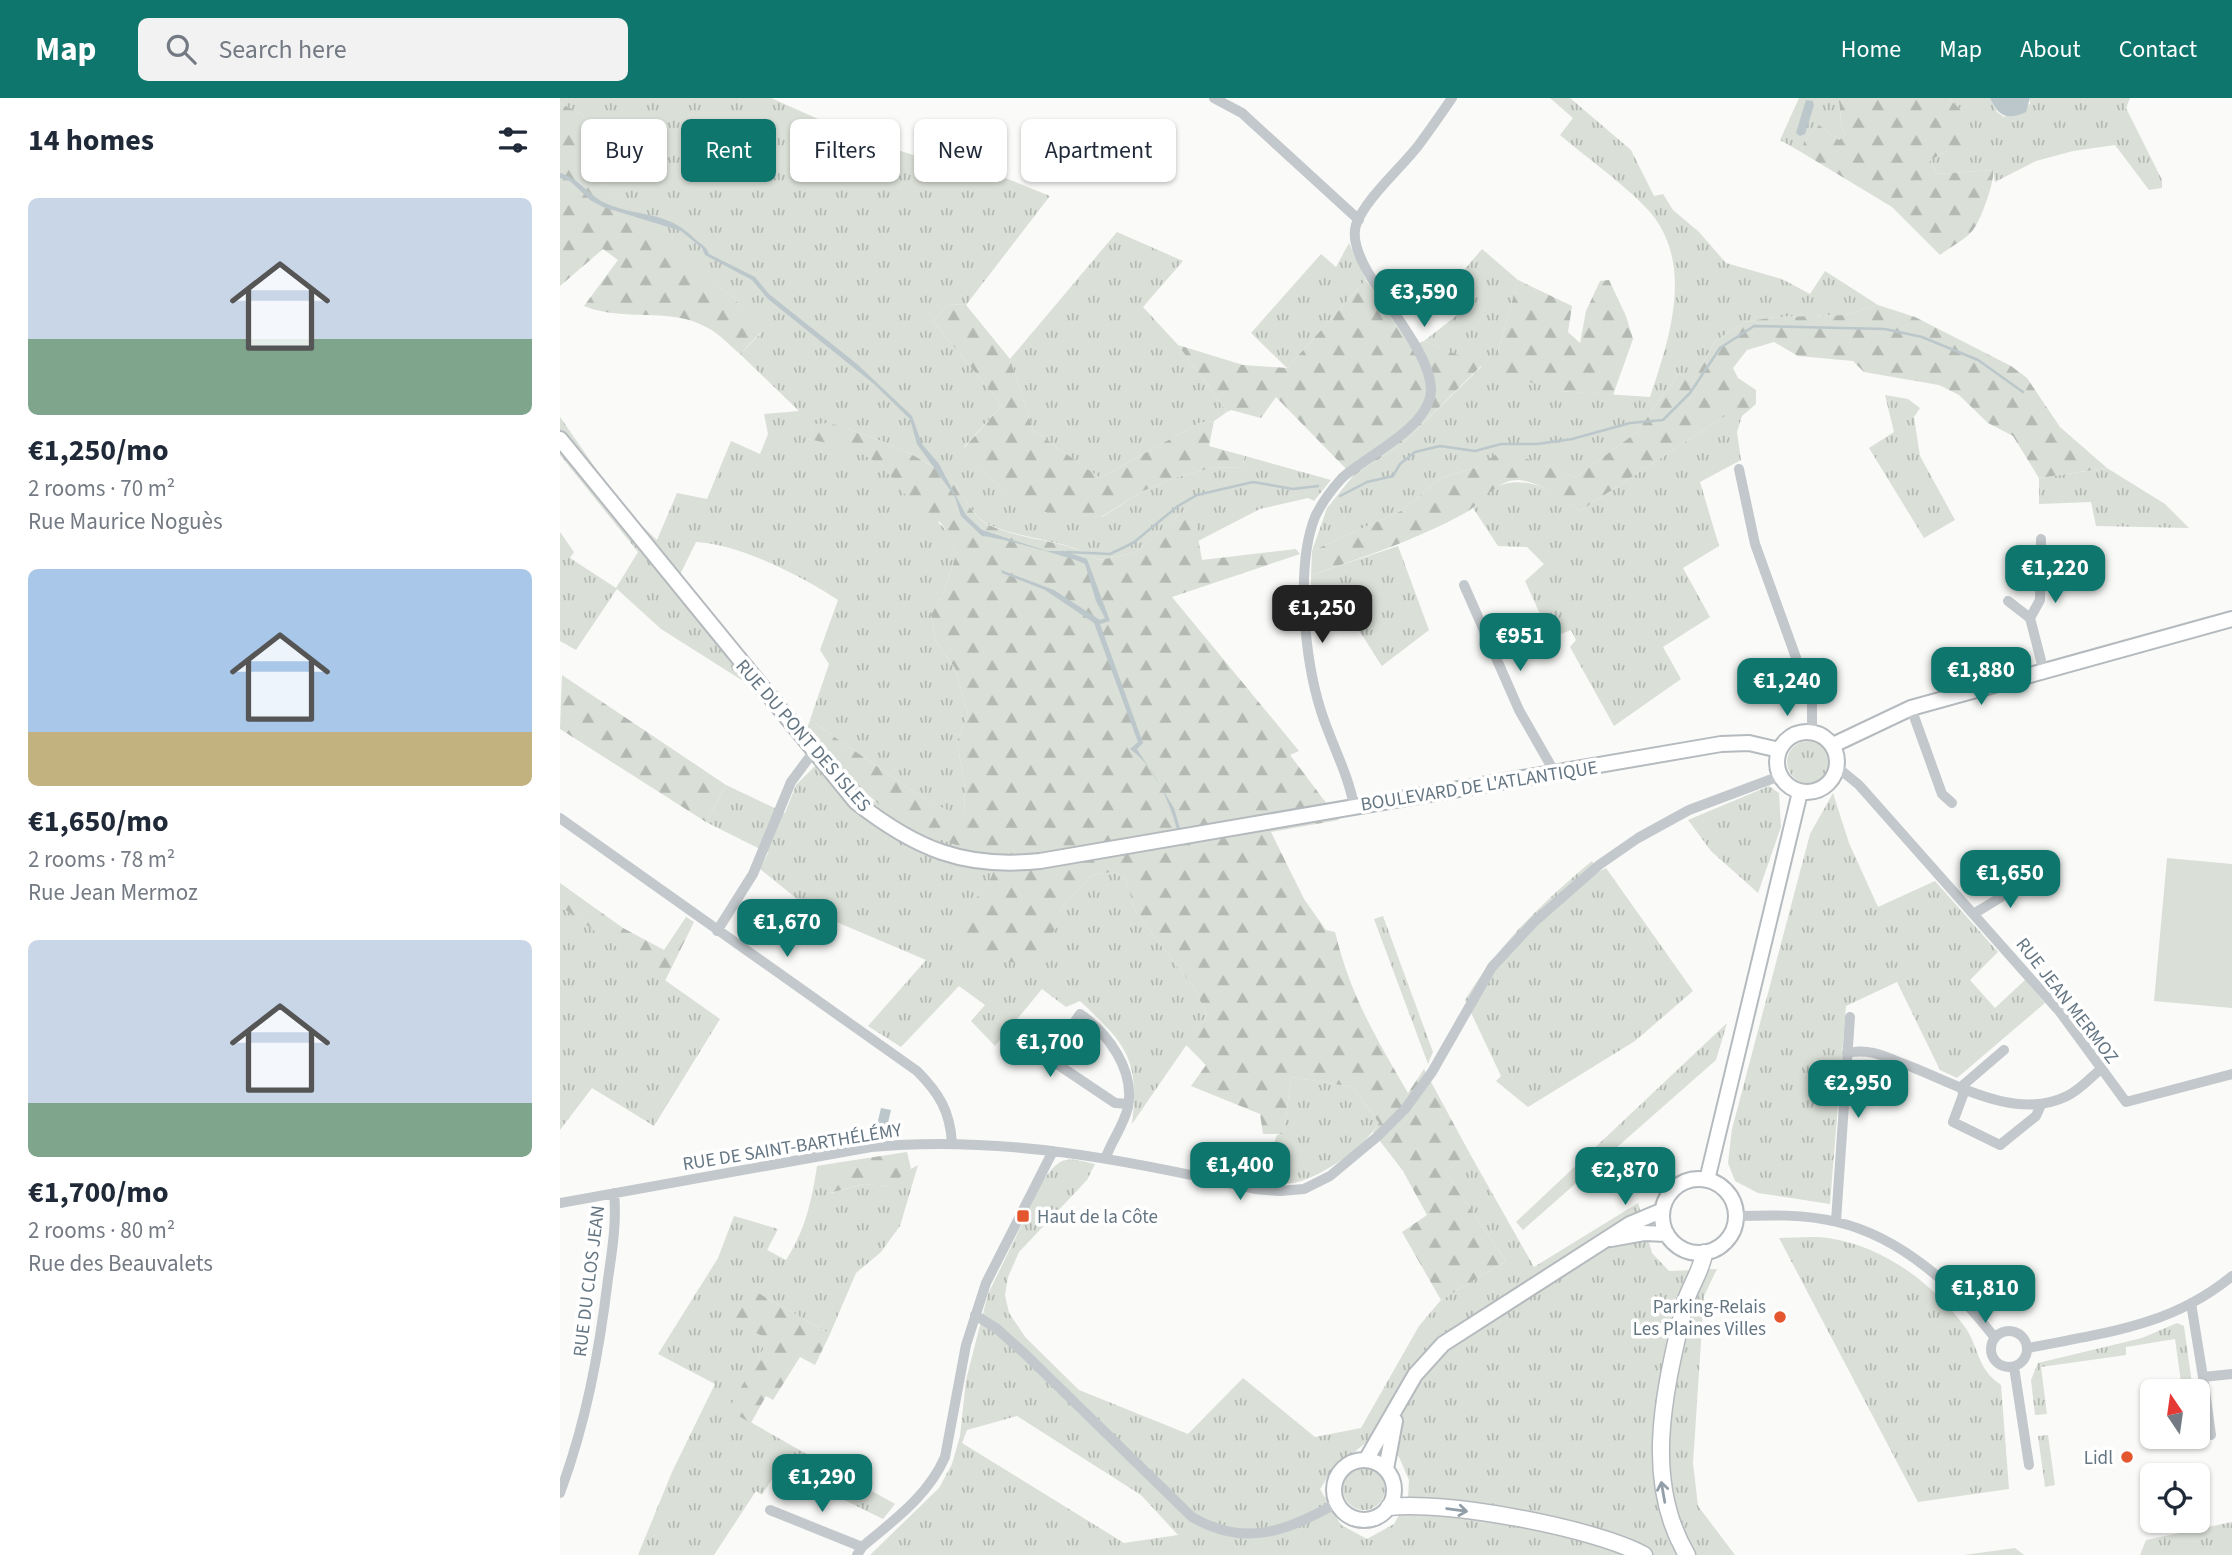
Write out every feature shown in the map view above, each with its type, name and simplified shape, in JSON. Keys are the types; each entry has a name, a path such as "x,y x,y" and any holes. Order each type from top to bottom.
{"highway":[{"path":"1687,1555 1666,1508 1660,1448 1686,1301 1704,1253"},
{"path":"1389,1507 1406,1505 1458,1510 1596,1534 1644,1555"}],"main road":[{"name":"RUE DU PONT DES ISLES","path":"560,439 856,802 911,841 944,855 978,862 1013,864 1179,836"},
{"path":"1833,745 1911,708 2232,619"},
{"path":"1812,732 1833,745 1837,767 1834,776 1820,790 1800,792 1792,789 1780,776 1777,767 1779,750 1792,735 1812,732"},
{"name":"BOULEVARD DE L'ATLANTIQUE","path":"1179,836 1721,744 1749,743 1779,750"},
{"path":"1707,1180 1800,792"},
{"path":"1366,1460 1385,1469 1394,1487 1389,1507 1376,1518 1357,1520 1349,1516 1337,1503 1334,1493 1339,1473 1346,1466 1366,1460 1428,1358 1474,1322 1538,1280 1630,1224 1661,1211 1676,1187 1696,1180 1707,1180 1716,1184 1730,1197 1736,1216 1734,1226 1723,1244 1704,1253 1681,1248 1667,1234 1661,1211"},
{"path":"1606,1238 1644,1233 1667,1234"},
{"path":"1385,1469 1399,1406"}],"street":[{"path":"1214,98 1241,113 1359,220"},
{"path":"1354,806 1351,790 1321,713 1306,652 1309,540 1315,517 1329,494 1343,478 1412,425 1426,408 1431,393 1429,378 1415,344 1374,280 1357,247 1355,228 1452,98"},
{"path":"1739,469 1755,544 1812,702 1812,732"},
{"path":"2029,618 2040,600 2041,539"},
{"path":"1464,585 1519,710 1555,773"},
{"path":"2008,601 2029,618 2044,672"},
{"path":"1911,708 1942,794 1952,803"},
{"path":"717,931 752,874 791,782 814,751"},
{"name":"RUE JEAN MERMOZ","path":"1837,767 1859,785 1975,913 2060,1012 2126,1102 2232,1074"},
{"name":"RUE DE SAINT-BARTHÉLÉMY","path":"560,1203 871,1147 952,1143 1106,1157 1255,1189 1304,1189 1354,1158 1405,1109 1432,1072 1492,967 1566,891 1638,838 1669,821 1780,776"},
{"path":"560,818 917,1071 938,1092 945,1106 952,1143"},
{"path":"1975,913 2029,880"},
{"path":"1106,1157 1128,1104 1129,1091 1118,1055 1094,1023 1080,1014 1053,1054 1054,1062 1115,1102 1128,1104"},
{"path":"1836,1221 1850,1017"},
{"path":"1847,1053 1867,1049 2003,1102 2041,1105 2070,1094 2101,1069"},
{"path":"1962,1086 2004,1050"},
{"path":"1962,1086 1963,1095 1953,1122 2000,1145 2036,1116 2041,1105"},
{"path":"770,1510 860,1551 906,1510 939,1472 945,1457 965,1345 986,1283 1052,1151"},
{"name":"RUE DU CLOS JEAN","path":"560,1493 578,1446 592,1388 614,1229 614,1193"},
{"path":"1736,1216 1788,1216 1836,1221 1879,1237 1907,1254 1954,1294 1994,1338"},
{"path":"2028,1348 2112,1334 2157,1320 2191,1303 2232,1276"},
{"path":"2191,1303 2203,1377 2232,1374"},
{"path":"975,1315 996,1328 1192,1517 1213,1529 1252,1535 1272,1531 1337,1503"},
{"path":"2005,1331 2018,1333 2028,1348 2026,1358 2014,1367 1996,1362 1991,1350 1994,1338 2005,1331"},
{"path":"2014,1367 2029,1465"}],"green space":[{"path":"560,98 771,98 818,119 790,119 790,182 900,182 900,151 914,155 914,182 1007,182 1007,179 1050,196 966,305 949,304 933,321 1002,405 964,447 994,482 1035,510 1102,517 1143,491 1174,478 1211,468 1242,467 1245,456 1331,480 1314,501 1308,498 1260,509 1198,541 1191,505 1135,553 1099,560 1072,547 1016,534 988,524 973,511 954,483 927,463 866,435 813,424 807,439 843,445 872,457 949,533 956,555 944,591 931,615 936,642 955,668 968,714 957,741 965,788 964,819 923,798 810,720 829,664 820,650 838,600 770,563 731,549 696,542 674,587 759,691 661,629 617,589 576,650 560,641 560,532 574,552 570,558 616,588 638,552 560,455 560,417 624,509 657,540 677,493 707,499 731,441 760,454 768,434 764,414 799,411 740,354 761,333 734,298 654,241 605,183 667,182 667,119 585,119 582,114 560,103"},
{"path":"1550,98 1570,98 1631,150 1654,196 1663,194 1673,210 1699,232 1726,263 1782,279 1810,294 1825,271 1878,305 1845,315 1775,317 1744,322 1714,342 1692,384 1679,373 1637,432 1576,477 1503,451 1477,467 1441,478 1401,511 1312,551 1327,508 1353,476 1403,443 1482,366 1424,341 1469,306 1453,283 1482,249 1518,280 1498,352 1560,391 1650,397 1664,351 1674,303 1672,255 1664,233 1650,212 1560,135 1573,118"},
{"path":"1799,98 1838,98 1845,135 1839,140 1819,125 1804,142 1801,152 1780,140"},
{"path":"1838,98 1949,98 1964,113 1971,158 1956,157 1948,151 1930,160 1937,174 1993,170 1984,207 1975,227 1968,235 1940,255 1892,207 1801,152 1804,142 1819,125 1839,140 1845,135"},
{"path":"1949,98 1990,98 1997,112 2004,117 2030,104 2030,98 2130,98 2126,108 2162,180 2162,188 2149,190 2115,145 2073,151 2036,161 1995,182 1993,170 1937,174 1930,160 1948,151 1964,113"},
{"path":"560,103 582,114 585,119 581,119 581,182 605,182 654,240 734,298 761,332 740,354 715,333 693,321 599,311 584,306 618,260 603,249 560,286"},
{"path":"1117,232 1183,261 1143,307 1178,345 1227,412 1214,421 1199,423 1100,478 1033,430 1010,359"},
{"path":"1349,243 1366,280 1287,368 1251,333 1321,254 1336,267"},
{"path":"1366,280 1410,346 1424,341 1482,365 1403,443 1353,476 1276,397 1261,418 1231,410 1227,412 1178,345 1243,365 1287,368"},
{"path":"1518,280 1572,306 1568,332 1580,343 1586,311 1600,281 1609,280 1626,316 1633,339 1613,395 1560,391 1497,372 1498,352"},
{"path":"949,304 966,305 1010,359 1033,430 1100,478 1199,423 1214,421 1209,446 1245,456 1242,467 1211,468 1174,478 1143,491 1101,517 1035,511 994,482 964,448 1002,405 933,321"},
{"path":"1878,305 1915,317 2011,366 2027,378 2060,427 2107,468 2039,478 2013,436 1988,423 1959,395 1939,385 1864,372 1853,361 1798,356 1774,342 1747,350 1733,368 1738,378 1756,390 1756,404 1742,416 1725,416 1580,511 1543,487 1526,481 1511,481 1497,487 1472,509 1428,532 1311,575 1312,551 1401,511 1441,478 1477,467 1503,450 1576,477 1637,432 1679,373 1692,383 1714,342 1744,322 1775,317 1845,315"},
{"path":"1885,395 1908,399 1920,408 1914,417 1920,456 1955,520 1924,538 1869,448 1894,432"},
{"path":"1725,416 1742,416 1737,432 1741,460 1700,482 1719,546 1683,568 1710,617 1663,647 1681,679 1614,726 1570,647 1576,640 1571,630 1551,638 1525,581 1544,564 1527,547 1498,546 1473,508 1498,486 1519,482 1553,492 1580,511"},
{"path":"829,423 892,445 922,460 950,479 976,515 987,524 1072,548 1099,560 1135,553 1192,504 1202,560 1296,549 1300,554 1172,597 1299,751 1290,755 1339,820 1271,832 1304,899 1326,930 1335,932 1356,996 1408,1093 1424,1069 1470,1154 1445,1171 1506,1261 1441,1300 1402,1232 1427,1215 1403,1171 1373,1132 1379,1123 1353,1087 1291,1077 1284,1134 1263,1134 1260,1114 1191,1086 1206,1065 1186,1045 1207,1015 1194,988 1135,911 1126,879 1112,872 1092,875 1059,911 1060,924 1023,967 948,934 989,882 1000,856 941,840 891,813 847,776 807,729 810,720 923,798 964,818 965,788 957,741 968,714 955,668 936,642 931,615 944,591 956,555 949,534 940,522 923,520 898,485 876,463 848,448 806,439 813,424"},
{"path":"2107,468 2165,504 2189,528 2096,526 2091,502 2039,504 2039,478"},
{"path":"1398,546 1429,630 1382,666 1361,634 1346,618 1325,611 1311,612 1311,575"},
{"path":"562,675 726,785 706,822 560,729"},
{"path":"1808,741 1823,747 1829,762 1823,777 1808,783 1793,777 1787,762 1793,747"},
{"path":"827,754 869,799 1000,856 989,882 949,934 1059,911 1092,875 1112,872 1126,879 1135,911 1194,988 1207,1015 1132,1124 1134,1083 1126,1054 1109,1029 1080,1001 1066,1007 1042,989 995,1046 971,1021 985,1005 959,986 901,1047 868,1026 926,960 813,912 760,869 768,853 706,822 726,785 785,813 796,785"},
{"path":"1769,786 1779,793 1781,827 1758,893 1711,851 1688,820"},
{"path":"1833,793 1849,843 1878,907 1935,881 1998,952 1970,980 1995,1008 2025,980 2045,1003 1957,1078 1940,1070 1897,982 1846,1006 1830,1204 1758,1193 1735,1181 1728,1163 1732,1129 1810,834"},
{"path":"2167,858 2232,864 2232,1008 2154,1001"},
{"path":"1592,861 1598,872 1606,868 1693,991 1635,1041 1528,1107 1496,1081 1501,1076 1465,1000 1492,960 1522,925"},
{"path":"560,883 623,928 664,950 686,917 694,922 665,981 560,906"},
{"path":"560,906 720,1019 654,1126 592,1088 560,1130"},
{"path":"1383,916 1433,1052 1428,1064 1374,919"},
{"path":"1727,1023 1716,1060 1523,1230 1516,1222"},
{"path":"1291,1077 1353,1087 1379,1123 1354,1151 1320,1173 1293,1183 1259,1182 1277,1135 1284,1133"},
{"path":"907,1152 911,1169 887,1187 864,1184 830,1193 835,1163"},
{"path":"1470,1154 1534,1267 1638,1203 1652,1253 1669,1271 1717,1269 1704,1296 1693,1463 1698,1506 1735,1555 870,1555 939,1488 952,1464 960,1436 966,1380 988,1294 1044,1179 1056,1165 1066,1160 1095,1164 1087,1180 1019,1252 1008,1277 1005,1295 1009,1313 1026,1338 1079,1390 1188,1434 1243,1378 1315,1437 1361,1428 1419,1326 1441,1300 1506,1261 1445,1171","holes":["1017,1416 1141,1495 1178,1535 1124,1543 962,1443 967,1430","1373,1437 1399,1457 1409,1480 1408,1499 1394,1524 1367,1539 1341,1525 1320,1489 1332,1470"]},
{"path":"835,1163 831,1193 864,1184 887,1187 897,1177 918,1165 900,1226 881,1252 856,1273 830,1334 753,1290 769,1339 729,1410 895,1504 883,1519 779,1468 762,1495 756,1491 714,1555 638,1555 672,1472 715,1384 658,1354 718,1258 734,1216 778,1229 767,1250 786,1260 807,1215 817,1166"},
{"path":"1779,1238 1828,1238 1868,1249 1905,1269 1952,1311 1970,1335 1987,1372 2001,1385 2009,1489 1918,1502"},
{"path":"753,1290 830,1334 815,1365 800,1357 773,1400 766,1396 751,1423 728,1410 769,1339 733,1322"},
{"path":"2177,1323 2184,1326 2191,1379 2181,1379 2175,1339 2126,1347 2126,1355 2041,1367 2047,1414 2035,1415 2031,1380 2038,1363 2142,1338"},
{"path":"2048,1435 2055,1485 2045,1487 2038,1436"},
{"path":"1364,1468 1379,1474 1385,1489 1379,1504 1364,1510 1349,1504 1343,1489 1349,1474"},
{"path":"2232,1522 2232,1555 2140,1555 2146,1540 2179,1533 2210,1533 2210,1527"},
{"path":"2015,1548 2024,1555 1964,1555"}],"shaded area":[{"path":"1990,98 2030,98 2026,112 2008,116 1996,109"},
{"path":"1806,100 1813,101 1814,105 1805,134 1800,136 1796,133"},
{"path":"560,173 573,179 605,203 673,223 703,245 709,254 755,277 769,294 857,364 912,416 922,444 939,464 966,515 982,530 1047,551 1064,551 1087,559 1110,621 1100,624 1143,743 1137,749 1149,768 1130,749 1138,742 1094,623 1045,590 1002,573 1001,570 1054,590 1100,620 1105,618 1096,601 1085,564 982,536 961,516 955,497 917,444 910,419 874,384 768,299 752,280 705,255 702,248 681,231 603,207 590,200 570,181 560,178"},
{"path":"1161,787 1174,808 1181,832 1178,833"},
{"path":"881,1108 891,1110 886,1131 876,1129"}],"waterway":[{"path":"1340,496 1367,482 1393,476 1400,464 1415,452 1440,446 1475,451 1501,444 1537,444 1572,439 1630,423 1663,420 1690,393 1720,348 1754,326 1885,329 1922,337 1978,360 2023,392"},
{"path":"1067,552 1110,554 1133,543 1178,506 1197,495 1253,482 1293,489 1318,486"}],"place":[{"name":"Haut de la Côte","path":"1023,1216"},
{"name":"Parking-Relais Les Plaines Villes","path":"1780,1317"},
{"name":"Lidl","path":"2127,1457"}]}
